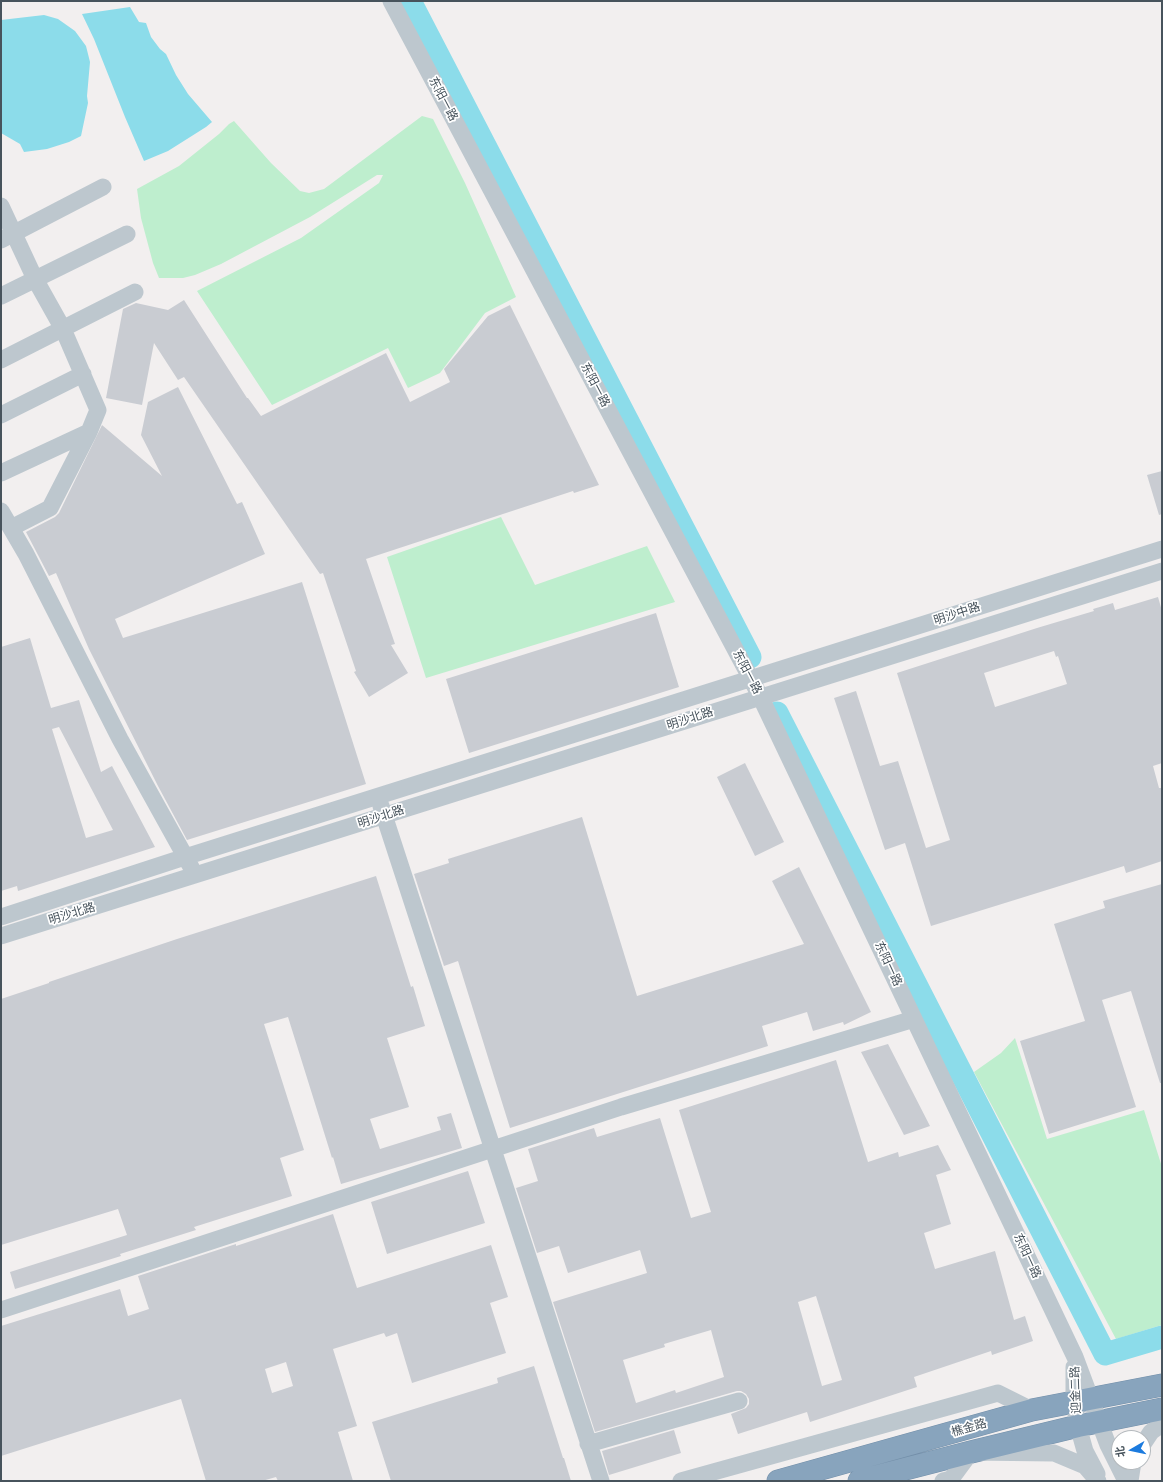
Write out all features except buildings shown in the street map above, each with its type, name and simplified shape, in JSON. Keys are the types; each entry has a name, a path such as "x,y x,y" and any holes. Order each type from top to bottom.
{"highway":[{"name":"樵金路","path":"778,1481 1032,1410 1082,1399 1162,1385"},
{"name":"樵金路","path":"859,1481 1078,1426 1162,1409"}],"street":[{"name":"东阳一路","path":"391,1 760,696 1075,1357"},
{"path":"7,236 103,187"},
{"path":"1,206 7,236 35,279 62,329 98,410 89,432 50,508 11,528"},
{"path":"1,296 127,234"},
{"path":"1,360 135,292"},
{"path":"1,415 82,374"},
{"path":"1,473 89,432"},
{"path":"1,511 26,554 120,740 195,875"},
{"name":"明沙中路","path":"751,679 1162,549"},
{"name":"明沙中路","path":"760,696 1162,571"},
{"name":"明沙北路","path":"1,917 185,857 751,679"},
{"name":"明沙北路","path":"1,936 760,696"},
{"path":"377,797 601,1481"},
{"path":"1,1310 491,1148 621,1107 914,1019"},
{"name":"迎金二路","path":"1075,1357 1082,1399 1078,1426 1085,1451 1099,1481"},
{"path":"681,1481 998,1393 1032,1410"},
{"name":"迎金二路","path":"1082,1399 1099,1422 1108,1446 1126,1481"},
{"path":"588,1444 739,1401"},
{"path":"1151,1432 1162,1424"},
{"path":"944,1481 951,1479 971,1452 1054,1453 1085,1466 1099,1481"},
{"path":"1130,1481 1132,1470"}],"green space":[{"path":"422,116 433,119 465,183 516,297 485,313 440,373 408,388 388,348 272,405 197,291 301,238 379,183 383,175 377,175 310,217 221,264 195,275 183,278 159,278 153,263 141,218 137,189 179,166 234,121 271,163 300,191 309,193 324,189"},
{"path":"501,517 535,585 647,546 675,602 426,678 387,557"},
{"path":"1015,1038 1047,1139 1144,1110 1162,1167 1162,1325 1116,1339 974,1072 1001,1053"}],"water":[{"path":"130,7 139,22 146,23 151,37 166,54 176,75 188,94 212,122 168,151 144,161 94,39 82,14"},
{"path":"44,15 58,19 75,31 86,46 90,62 87,96 88,103 81,136 69,142 47,149 24,152 20,144 1,133 1,20"}],"waterway":[{"path":"410,1 750,657"},
{"path":"777,713 1105,1354 1162,1337"}]}
